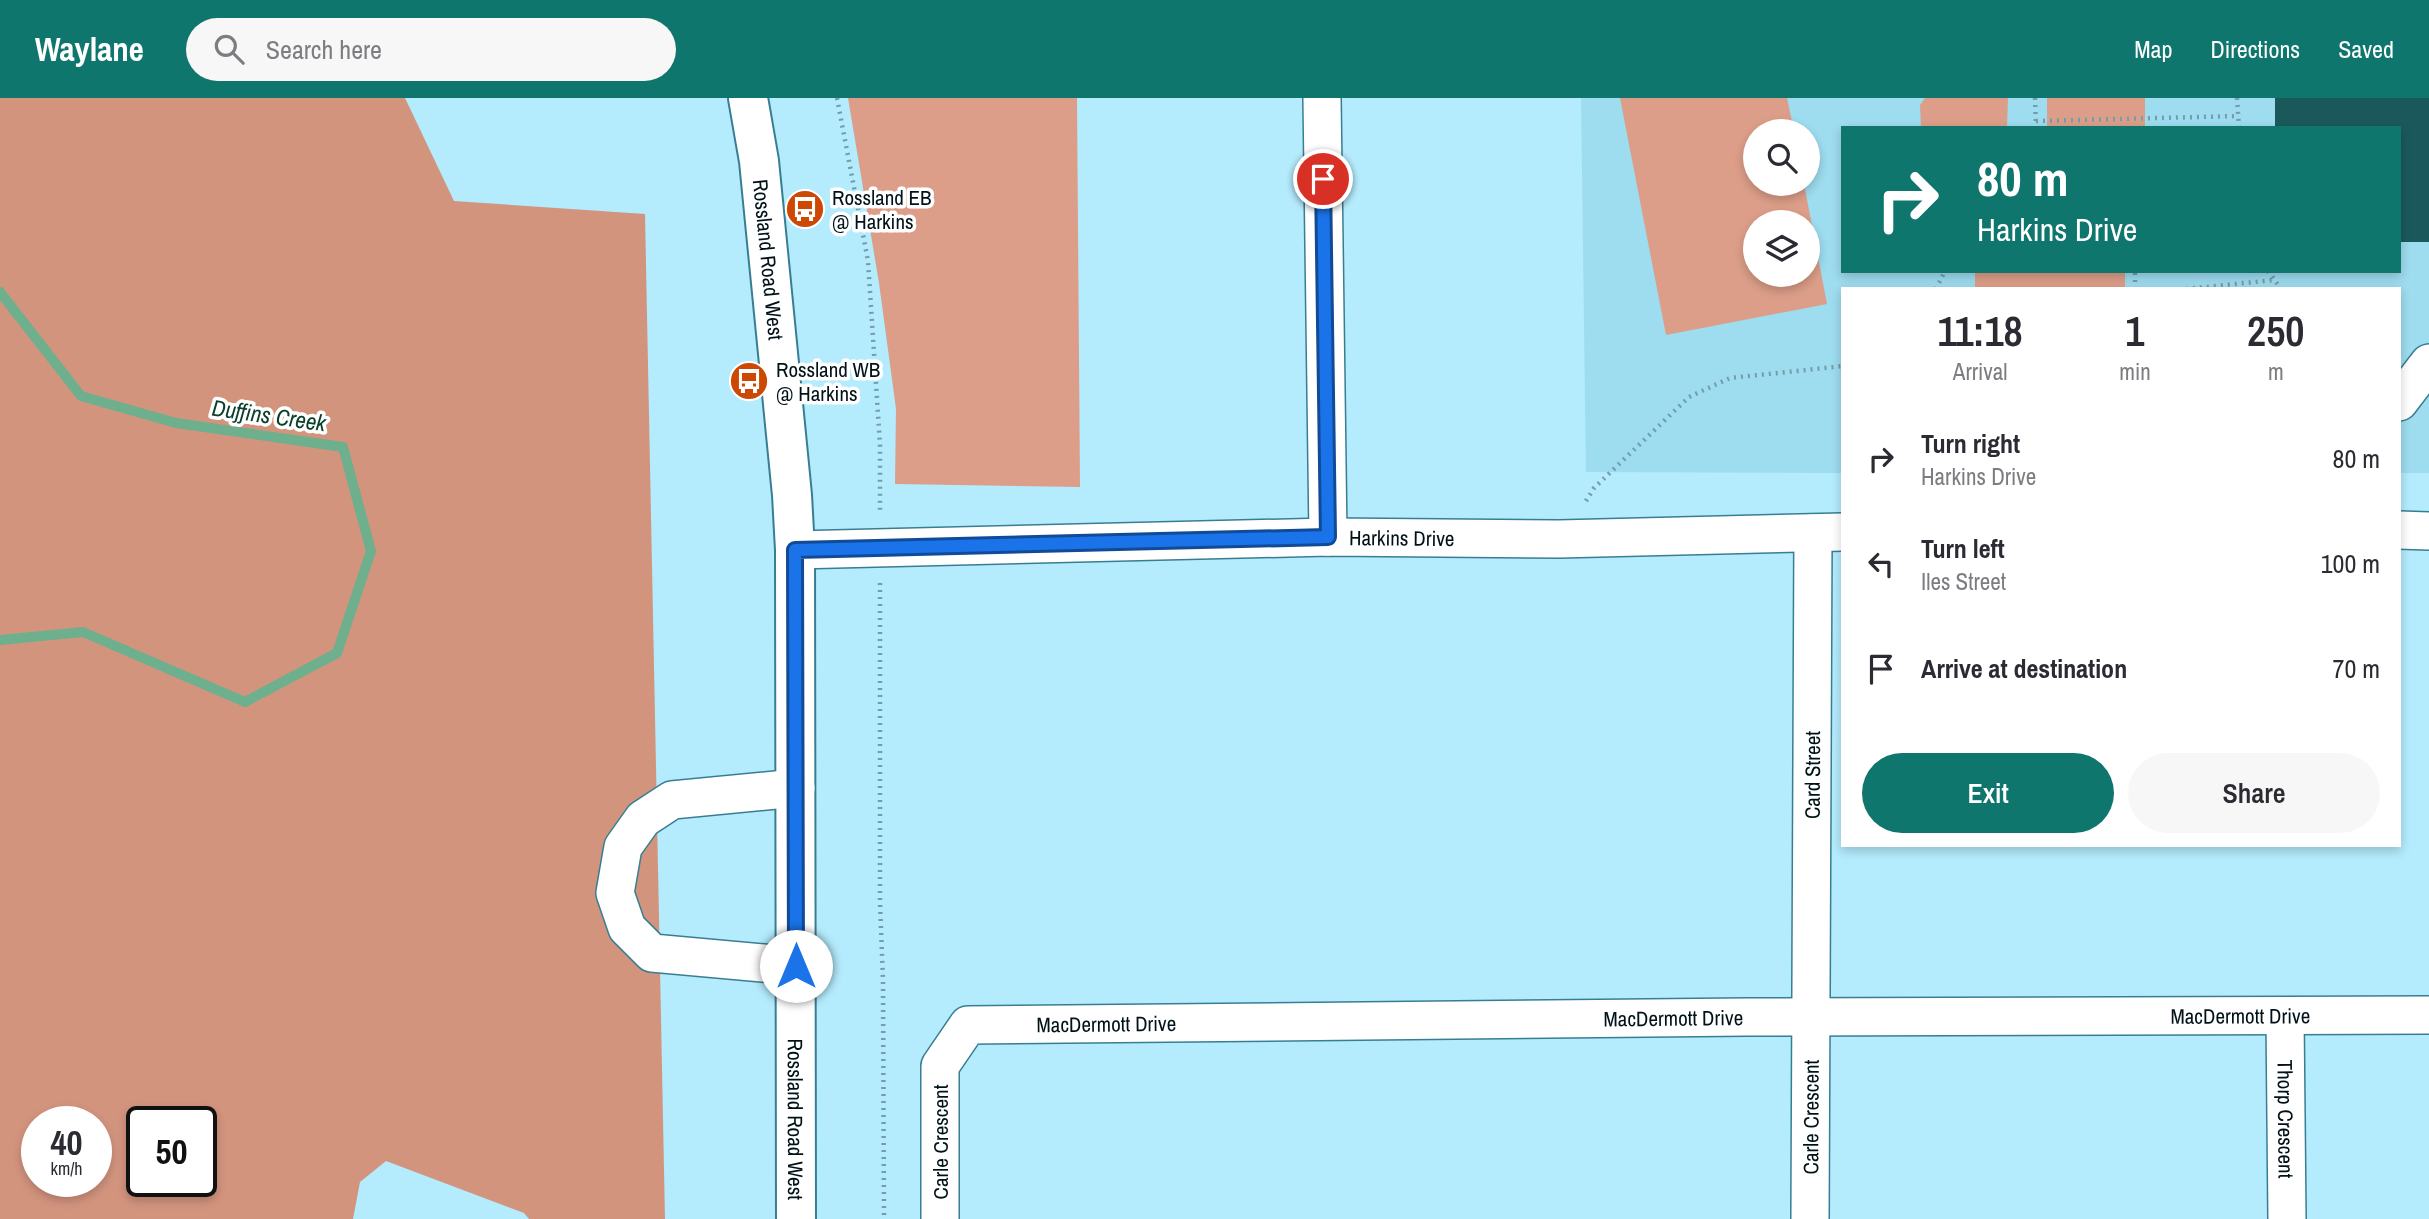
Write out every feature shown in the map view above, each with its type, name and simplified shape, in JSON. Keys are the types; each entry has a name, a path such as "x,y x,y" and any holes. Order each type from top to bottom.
{"main road":[{"name":"Rossland Road West","path":"748,98 759,161 795,550 796,1219"}],"street":[{"path":"1322,98 1328,537"},
{"path":"2401,399 2429,363"},
{"path":"2401,402 2429,402"},
{"path":"2401,530 2429,531"},
{"name":"Harkins Drive","path":"795,550 1328,537 1559,539 1828,532"},
{"name":"Card Street","path":"1810,1017 1828,532"},
{"path":"796,788 672,800 643,819 623,847 615,893 627,928 652,953 796,966"},
{"name":"MacDermott Drive","path":"940,1066 968,1025 1810,1017 2429,1016"},
{"name":"Carle Crescent","path":"1810,1017 1810,1219"},
{"name":"Thorp Crescent","path":"2285,1017 2287,1219"},
{"name":"Carle Crescent","path":"940,1066 940,1219"}],"path":[{"path":"837,98 868,261 880,445 880,903 884,1219"},
{"path":"2035,98 2036,125 2239,116"},
{"path":"2238,98 2239,126"},
{"path":"2269,273 2279,287"},
{"path":"2206,287 2274,280"},
{"path":"1559,539 1594,488 1689,397 1730,378 1841,366"}],"shaded area":[{"path":"0,98 405,98 454,201 645,214 665,1219 529,1219 524,1213 386,1161 360,1182 353,1219 0,1219"},
{"path":"848,98 1077,98 1080,487 895,484 896,409 879,283"},
{"path":"1581,98 2429,98 2429,473 2401,473 2401,287 1841,287 1841,473 1586,472"},
{"path":"1620,98 1787,98 1791,119 1743,119 1743,196 1806,196 1809,210 1743,210 1743,287 1820,287 1820,267 1827,304 1666,335"},
{"path":"1925,98 2008,98 2007,126 1921,126 1920,105"},
{"path":"2047,98 2145,98 2145,126 2047,126"},
{"path":"1975,273 2125,273 2125,287 1975,287"}],"building":[{"path":"2275,98 2429,98 2429,242 2401,242 2401,126 2275,126"}],"waterway":[{"name":"Duffins Creek","path":"0,292 81,396 176,423 343,447 371,551 337,653 245,702 83,632 0,640"}],"place":[{"name":"Rossland EB @ Harkins","path":"805,209"},
{"name":"Rossland WB @ Harkins","path":"749,381"}],"route":[{"path":"796,966 795,550 1328,537 1323,179"}]}
